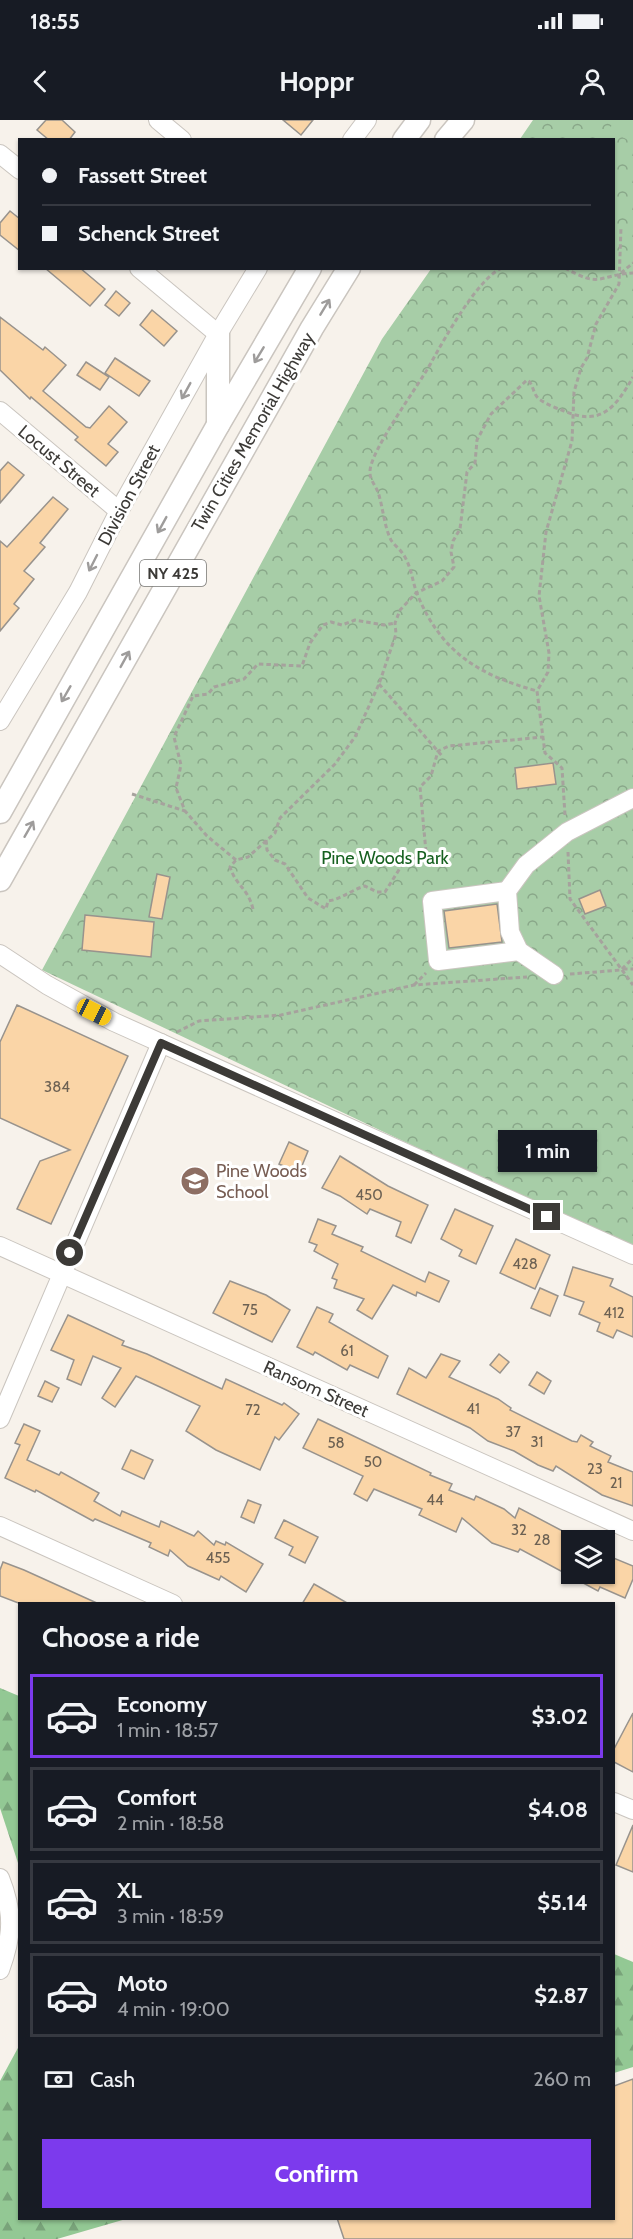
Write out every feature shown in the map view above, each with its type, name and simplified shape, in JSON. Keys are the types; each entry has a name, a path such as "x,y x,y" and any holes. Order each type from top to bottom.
{"main road":[{"path":"406,138 419,120"},
{"path":"448,138 463,120"},
{"name":"Twin Cities Memorial Highway","path":"0,812 218,425 309,270"},
{"name":"Twin Cities Memorial Highway","path":"0,880 312,328 348,270"},
{"path":"218,334 218,425"}],"street":[{"path":"158,120 180,138"},
{"path":"353,138 364,121"},
{"path":"0,154 18,168"},
{"path":"141,270 218,334"},
{"name":"Division Street","path":"0,721 6,695 78,592 119,511 218,334 257,270"},
{"name":"Locust Street","path":"0,411 119,511"},
{"path":"554,975 519,951 510,932 507,891 526,865 567,832 633,798"},
{"path":"507,891 432,901 438,961 519,951"},
{"path":"0,954 74,1001 161,1043 633,1255"},
{"path":"0,1419 161,1043"},
{"name":"Ransom Street","path":"0,1246 633,1531"},
{"path":"0,1526 169,1602"},
{"path":"615,1802 633,1810"},
{"path":"0,1878 8,1897 11,1941 0,1970"}],"path":[{"path":"621,227 619,284 596,324 587,358 580,368 574,392 572,441 546,532 539,596 549,653 548,672 537,691 545,753 562,768 570,899 633,985"},
{"path":"619,274 633,263"},
{"path":"498,270 472,295 455,325 438,346 432,361 410,393 405,407 372,462 369,474 383,509 388,534 411,570 416,593 434,630 453,650 478,668 498,678 537,691"},
{"path":"568,270 586,280 600,281 619,274 633,273"},
{"path":"254,909 249,892 234,879 230,867 236,860 248,857 274,833 280,818 298,797 314,786 335,764 355,736 379,684 396,634 395,623 400,610 416,593 442,581 454,567 451,552 453,541 460,529 467,472 475,463 477,440 491,414 527,380 531,382 540,400 574,415 594,418 615,406 633,377"},
{"path":"236,860 207,836 185,811 176,788 181,765 174,737 193,696 208,694 214,687 244,679 258,664 302,666 310,643 323,626 331,622 342,626 355,620 384,625 395,623"},
{"path":"379,684 443,757"},
{"path":"266,840 267,850 275,860 285,864 308,898 326,909 328,901 340,899 349,890 365,886 378,892 385,892 402,865 421,857 426,852 420,787 430,776 438,751 448,746 543,737"},
{"path":"132,794 185,811"},
{"path":"621,969 633,958"},
{"path":"161,1043 199,1021 280,1015 414,985 633,969"}],"green space":[{"name":"Pine Woods Park","path":"533,120 633,120 633,1250 42,970 382,339 430,270 615,270 615,138 521,138"},
{"path":"614,120 633,120 633,142 609,131"},
{"path":"0,1688 18,1696 18,1863 0,1808"},
{"path":"615,1954 633,1962 633,2067 615,2073"},
{"path":"18,2048 18,2220 123,2220 57,2239 0,2239 0,2081"}],"building":[{"path":"46,120 62,120 75,132 70,138 47,138 37,130"},
{"path":"283,120 313,120 301,135"},
{"path":"10,211 18,217 18,249 0,235 0,223"},
{"path":"47,270 82,270 105,289 90,306"},
{"path":"116,291 130,303 119,316 105,305"},
{"path":"152,310 177,331 164,346 140,325"},
{"path":"0,317 43,350 45,347 66,365 43,391 86,427 90,428 109,406 127,422 108,444 118,452 106,466 75,440 78,437 31,397 30,399 0,370"},
{"path":"115,358 150,381 139,396 105,373"},
{"path":"86,362 109,377 100,390 77,375"},
{"path":"8,462 24,475 0,503 0,471"},
{"path":"53,497 68,509 40,543 45,547 24,571 34,579 14,604 19,608 0,631 0,541 7,547"},
{"path":"553,763 556,784 517,789 515,768"},
{"path":"157,874 170,877 162,919 149,917"},
{"path":"600,890 606,906 585,914 579,899"},
{"path":"497,904 502,942 449,948 444,911"},
{"path":"85,915 154,922 151,957 82,950"},
{"path":"17,1005 128,1056 51,1224 17,1209 40,1161 70,1150 0,1118 0,1042"},
{"path":"289,1142 308,1151 299,1173 279,1164"},
{"path":"340,1156 388,1186 428,1205 411,1243 396,1236 401,1222 370,1209 367,1214 340,1196 322,1188"},
{"path":"455,1209 493,1226 476,1264 459,1256 462,1250 441,1239"},
{"path":"318,1219 336,1226 332,1234 363,1247 361,1251 425,1282 429,1272 449,1281 439,1302 417,1292 416,1296 393,1285 372,1319 357,1310 364,1299 334,1288 337,1280 332,1278 338,1264 314,1251 317,1245 309,1242"},
{"path":"516,1239 550,1255 535,1289 500,1273"},
{"path":"573,1267 613,1279 610,1286 633,1297 633,1337 617,1330 613,1338 597,1331 600,1323 579,1314 584,1302 564,1295"},
{"path":"230,1281 266,1295 290,1310 272,1342 213,1313"},
{"path":"540,1288 558,1296 550,1316 531,1308"},
{"path":"317,1307 333,1314 329,1322 388,1356 378,1378 350,1365 347,1370 315,1352 313,1355 297,1347"},
{"path":"68,1315 124,1341 122,1345 147,1354 222,1389 226,1379 282,1405 284,1403 299,1414 279,1440 275,1437 260,1470 216,1450 186,1431 200,1406 136,1376 115,1407 102,1398 121,1368 93,1356 81,1385 67,1379 74,1360 51,1350"},
{"path":"441,1354 460,1361 449,1377 498,1399 511,1408 510,1410 572,1441 577,1442 581,1435 593,1442 590,1446 611,1456 608,1462 633,1472 633,1506 602,1495 556,1466 553,1471 538,1465 514,1451 488,1441 470,1428 397,1394 409,1368 426,1378"},
{"path":"499,1354 509,1362 500,1373 490,1365"},
{"path":"537,1372 551,1381 544,1394 529,1385"},
{"path":"45,1381 59,1388 52,1402 38,1396"},
{"path":"318,1419 452,1484 449,1490 474,1500 476,1496 504,1509 515,1518 519,1508 561,1530 561,1571 520,1549 518,1552 492,1543 462,1518 456,1532 419,1515 422,1509 374,1489 367,1501 354,1494 363,1476 303,1448"},
{"path":"24,1424 40,1431 27,1460 59,1475 61,1472 99,1493 94,1501 120,1516 122,1511 159,1527 161,1521 194,1536 198,1531 214,1545 216,1541 225,1545 226,1542 263,1564 246,1592 221,1576 219,1580 188,1566 170,1550 168,1556 149,1547 151,1543 95,1519 93,1521 36,1490 35,1492 5,1478 20,1445 15,1443"},
{"path":"131,1450 153,1460 144,1479 122,1469"},
{"path":"248,1500 261,1505 254,1523 241,1517"},
{"path":"284,1520 318,1537 305,1563 289,1555 293,1547 275,1538"},
{"path":"615,1559 633,1566 633,1579 625,1598 600,1587 598,1591 585,1584 615,1584"},
{"path":"3,1562 95,1602 18,1603 0,1596 0,1570"},
{"path":"314,1584 346,1602 303,1602"},
{"path":"633,1713 633,1772 615,1763 615,1747"},
{"path":"633,1825 633,1872 616,1865"},
{"path":"633,2079 633,2239 344,2239 338,2220 615,2220 615,2086"}],"place":[{"name":"Pine Woods School","path":"195,1181"}],"route":[{"path":"70,1253 161,1043 547,1217"}]}
